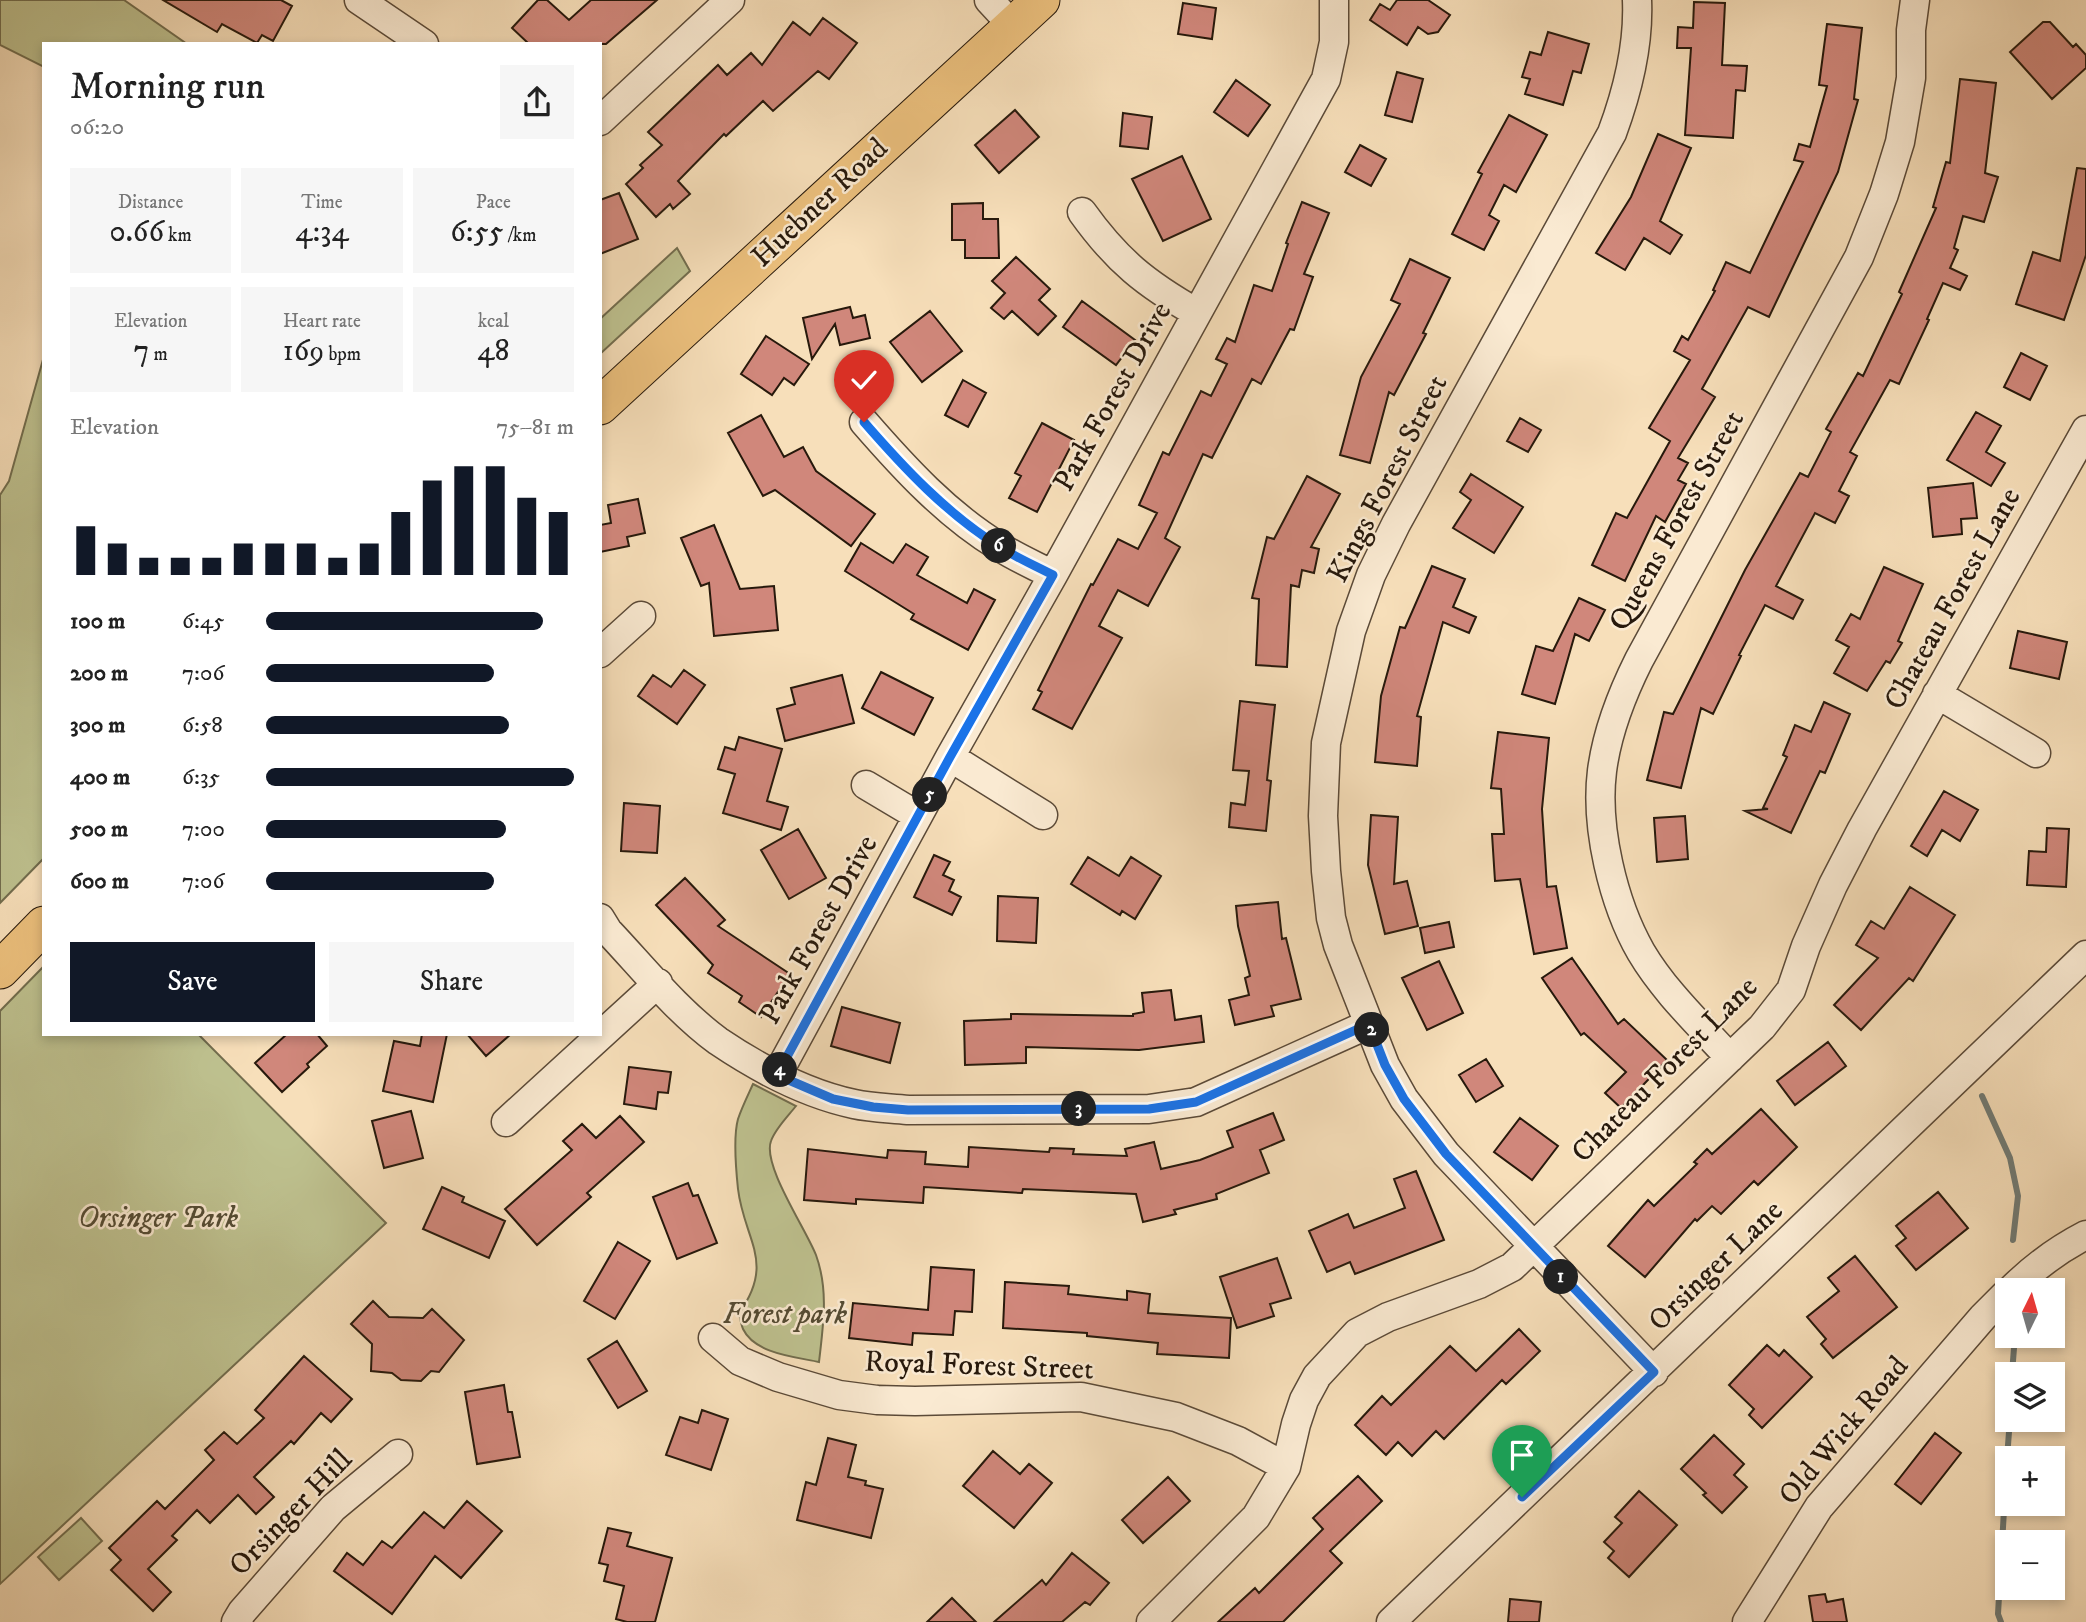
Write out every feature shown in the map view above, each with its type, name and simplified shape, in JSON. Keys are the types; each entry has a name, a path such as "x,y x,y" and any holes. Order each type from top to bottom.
{"main road":[{"name":"Huebner Road","path":"602,404 1001,13 1041,0"},
{"path":"0,970 42,927"}],"street":[{"path":"359,0 421,42"},
{"path":"602,119 730,0"},
{"name":"Park Forest Drive","path":"777,1075 1326,79 1334,42 1334,0"},
{"name":"Kings Forest Street","path":"1637,0 1636,42 1631,73 1612,133 1396,524 1371,575 1351,631 1326,743 1323,816 1331,918 1348,974 1385,1065 1404,1099 1446,1154 1654,1372"},
{"name":"Queens Forest Street","path":"1730,1058 1661,982 1627,926 1609,868 1600,807 1602,770 1615,716 1639,660 1859,257 1884,194 1900,142 1911,78 1910,30 1915,0"},
{"path":"1082,212 1115,255 1135,274 1197,313"},
{"path":"864,422 904,468 950,510 1000,547 1053,575"},
{"name":"Chateau Forest Lane","path":"1151,1622 1256,1517 1286,1467 1296,1424 1311,1388 1334,1356 1357,1333 1397,1313 1512,1267 1762,1027 1791,990 1806,946 1833,885 2086,430"},
{"path":"602,651 640,616"},
{"path":"1937,694 2036,753"},
{"path":"950,757 1043,815"},
{"name":"Park Forest Drive","path":"866,785 918,816"},
{"path":"602,921 685,1012 718,1040 777,1075 833,1099 885,1108 1149,1109 1196,1102 1369,1024"},
{"name":"Orsinger Lane","path":"1391,1622 2086,955"},
{"path":"602,1034 658,983"},
{"path":"506,1122 600,1036"},
{"name":"Old Wick Road","path":"2023,1278 2050,1256 2086,1235"},
{"name":"Old Wick Road","path":"1747,1622 1819,1507 1995,1305"},
{"name":"Royal Forest Street","path":"713,1338 740,1361 778,1377 839,1395 915,1401 1081,1397 1176,1417 1238,1441 1286,1467"},
{"name":"Orsinger Hill","path":"236,1622 333,1508 398,1454"}],"green space":[{"path":"0,0 124,0 184,42 42,42 42,66 0,45"},
{"path":"677,248 690,271 602,352 602,317"},
{"path":"42,363 42,860 0,903 0,495 9,481"},
{"name":"Orsinger Park","path":"42,968 42,1036 200,1036 386,1223 0,1584 0,1011"},
{"name":"Forest park","path":"753,1084 796,1106 775,1132 770,1152 779,1181 820,1268 824,1308 819,1362 788,1356 757,1344 743,1329 739,1313 750,1295 757,1265 741,1207 735,1154 738,1119"},
{"path":"81,1518 102,1541 59,1580 38,1557"}],"building":[{"path":"163,0 281,0 292,6 273,41 262,35 255,42 222,24 217,32"},
{"path":"538,0 547,0 569,20 591,0 657,0 606,44 527,42 512,28"},
{"path":"1397,0 1428,0 1450,15 1438,32 1428,34 1418,27 1407,45 1370,20 1380,4 1390,10"},
{"path":"1694,2 1725,3 1722,65 1747,66 1745,91 1736,90 1733,138 1685,135 1691,48 1677,48 1678,27 1693,28"},
{"path":"1183,3 1216,8 1212,39 1178,34"},
{"path":"823,18 857,43 829,79 818,71 773,111 763,101 726,136 724,134 678,181 690,194 673,209 670,204 656,217 626,184 643,168 640,165 662,145 648,132 718,65 727,75 751,53 762,65 793,22 810,35"},
{"path":"2043,22 2050,22 2073,47 2076,44 2086,55 2086,68 2052,99 2010,52"},
{"path":"1827,24 1862,28 1854,99 1858,100 1838,172 1769,317 1748,307 1702,389 1715,397 1678,458 1688,463 1678,480 1686,484 1665,522 1656,516 1625,581 1592,565 1616,513 1627,518 1670,441 1649,428 1690,360 1674,351 1682,336 1688,340 1715,291 1713,290 1726,262 1750,273 1803,162 1794,160 1799,144 1810,147 1827,86 1819,85"},
{"path":"1548,32 1589,44 1581,73 1573,71 1563,105 1525,94 1530,79 1522,77 1530,52 1541,55"},
{"path":"1397,72 1423,79 1412,122 1385,115"},
{"path":"1960,79 1996,83 1985,173 1998,177 1984,222 1963,216 1954,248 1958,250 1950,268 1967,276 1960,290 1943,283 1899,384 1890,380 1850,452 1857,456 1839,491 1849,496 1835,523 1815,513 1776,586 1803,600 1793,619 1765,605 1713,714 1701,708 1681,788 1647,780 1664,712 1673,714 1745,570 1800,473 1808,477 1831,432 1826,429 1858,373 1863,376 1902,294 1899,292 1936,208 1933,207 1946,162 1950,163"},
{"path":"1236,80 1270,105 1248,136 1214,112"},
{"path":"1015,110 1039,137 999,173 975,145"},
{"path":"1123,113 1152,117 1148,149 1120,146"},
{"path":"1509,115 1547,135 1516,192 1504,185 1489,215 1499,221 1484,250 1452,234 1482,174 1478,172"},
{"path":"1658,134 1691,148 1660,221 1682,235 1670,254 1644,238 1625,270 1596,253 1631,197"},
{"path":"1360,145 1386,159 1371,186 1345,172"},
{"path":"1182,156 1211,219 1163,241 1132,179"},
{"path":"2077,168 2086,169 2086,255 2064,320 2016,304 2033,252 2060,261"},
{"path":"619,193 638,239 602,253 602,199"},
{"path":"1302,202 1329,213 1304,274 1313,277 1294,330 1290,329 1261,384 1252,379 1212,458 1203,454 1165,538 1180,547 1148,606 1118,590 1099,626 1122,638 1072,729 1033,709 1042,692 1038,690 1091,584 1093,585 1118,539 1138,549 1157,513 1139,505 1163,452 1169,455 1201,391 1211,396 1227,364 1216,359 1227,338 1235,342 1254,285 1272,291"},
{"path":"983,203 983,219 998,219 999,258 965,258 965,240 952,240 952,204"},
{"path":"1016,257 1050,289 1039,300 1056,316 1038,335 1012,311 1004,319 991,308 1005,293 992,281"},
{"path":"1410,259 1450,278 1423,333 1426,334 1394,395 1389,392 1370,463 1340,455 1361,377 1400,304 1391,300"},
{"path":"1082,301 1135,340 1116,365 1063,327"},
{"path":"850,307 853,318 865,315 870,338 840,345 835,324 812,359 803,318"},
{"path":"930,311 962,351 922,382 890,342"},
{"path":"766,336 809,364 794,385 784,378 772,395 741,374"},
{"path":"2021,353 2047,366 2030,400 2004,387"},
{"path":"963,380 986,393 968,427 945,415"},
{"path":"1976,412 2001,426 1986,452 2005,463 1991,486 1947,460"},
{"path":"761,415 784,457 803,447 816,471 875,514 851,546 775,490 763,496 728,433"},
{"path":"1520,418 1541,430 1528,452 1507,441"},
{"path":"1042,423 1074,440 1037,512 1009,498 1021,476 1015,473"},
{"path":"1471,474 1523,507 1494,553 1453,528 1471,500 1460,492"},
{"path":"1307,476 1340,494 1311,547 1319,549 1314,573 1302,570 1299,587 1291,585 1287,667 1256,665 1259,599 1252,598 1267,537 1274,539"},
{"path":"1973,483 1977,518 1961,519 1962,534 1933,537 1928,488"},
{"path":"638,499 645,533 627,537 629,546 602,552 602,525 611,523 608,505"},
{"path":"714,525 740,589 774,586 778,630 714,636 709,583 701,586 681,538"},
{"path":"861,543 893,563 906,544 928,557 917,575 967,603 974,589 995,600 968,650 911,619 914,614 845,571"},
{"path":"1432,566 1465,579 1453,607 1476,617 1469,633 1443,622 1417,716 1421,717 1417,766 1375,762 1381,696 1400,627 1405,628"},
{"path":"1884,567 1923,584 1898,641 1902,643 1890,663 1886,661 1867,691 1834,673 1849,647 1836,640 1851,614 1860,619"},
{"path":"1579,598 1605,610 1589,641 1575,634 1555,704 1522,694 1536,646 1553,651"},
{"path":"2018,631 2067,642 2059,679 2010,668"},
{"path":"684,670 705,685 677,724 638,696 653,675 671,687"},
{"path":"881,672 933,698 914,735 862,708"},
{"path":"842,675 854,723 785,741 777,709 795,704 791,688"},
{"path":"1240,701 1275,705 1267,780 1271,781 1266,831 1229,827 1231,803 1245,805 1249,771 1233,770"},
{"path":"1824,702 1850,714 1825,773 1820,771 1791,833 1745,811 1768,809 1763,808 1787,757 1783,755 1795,725 1811,732"},
{"path":"1498,732 1549,738 1542,809 1547,887 1556,886 1567,948 1534,954 1520,879 1495,881 1492,834 1504,834 1501,789 1491,788"},
{"path":"739,737 782,749 767,801 788,807 781,830 723,813 735,774 718,769 725,747 735,750"},
{"path":"1944,791 1978,810 1960,841 1942,830 1927,856 1911,846"},
{"path":"624,803 660,806 657,853 621,851"},
{"path":"1371,815 1398,817 1394,884 1407,881 1418,926 1385,934 1368,865"},
{"path":"1685,816 1688,859 1657,862 1654,818"},
{"path":"2047,828 2069,829 2066,887 2027,885 2029,851 2046,852"},
{"path":"798,829 826,878 789,899 761,850"},
{"path":"934,855 950,862 943,875 954,880 949,891 961,897 952,915 914,897"},
{"path":"1088,857 1119,876 1131,857 1161,876 1135,919 1122,911 1120,915 1071,884"},
{"path":"685,878 725,920 718,926 790,974 761,1017 739,1002 742,996 708,973 713,965 656,905"},
{"path":"1910,887 1955,915 1913,981 1909,978 1861,1030 1834,1005 1878,958 1856,945 1871,921 1884,929"},
{"path":"998,896 1038,898 1036,943 997,941"},
{"path":"1278,902 1282,939 1286,938 1301,999 1271,1006 1274,1016 1235,1025 1229,1000 1249,995 1245,978 1250,976 1236,906"},
{"path":"1449,922 1454,947 1425,953 1420,928"},
{"path":"1572,958 1618,1024 1624,1019 1667,1060 1621,1108 1605,1093 1626,1072 1584,1033 1581,1035 1542,978"},
{"path":"1439,961 1463,1013 1427,1030 1402,978"},
{"path":"1171,990 1175,1020 1201,1016 1204,1042 1139,1050 1026,1047 1026,1063 965,1065 964,1021 1011,1019 1011,1014 1133,1016 1144,1012 1142,993"},
{"path":"842,1007 900,1023 890,1063 831,1046"},
{"path":"285,1036 319,1036 327,1046 282,1092 255,1063"},
{"path":"422,1036 447,1036 433,1102 383,1091 394,1041 420,1046"},
{"path":"469,1036 509,1036 486,1056"},
{"path":"1828,1042 1846,1066 1795,1105 1777,1081"},
{"path":"1486,1059 1503,1086 1476,1102 1459,1075"},
{"path":"629,1067 671,1072 668,1093 658,1092 656,1109 624,1104"},
{"path":"1761,1109 1797,1147 1758,1185 1754,1181 1721,1214 1712,1206 1697,1221 1695,1219 1645,1277 1608,1246 1648,1200 1654,1206 1697,1164 1694,1162 1707,1149 1712,1154"},
{"path":"411,1111 423,1158 384,1168 372,1121"},
{"path":"1273,1113 1284,1140 1260,1150 1269,1173 1216,1194 1217,1199 1174,1210 1176,1214 1143,1222 1136,1194 1023,1189 1022,1193 924,1187 923,1203 856,1199 856,1204 804,1200 808,1149 887,1158 888,1150 926,1152 925,1164 968,1167 969,1147 1049,1152 1050,1148 1074,1149 1073,1154 1127,1156 1125,1149 1154,1142 1161,1169 1200,1160 1233,1147 1227,1131"},
{"path":"620,1116 644,1142 587,1193 591,1197 537,1245 505,1209 572,1150 563,1141 582,1124 596,1138"},
{"path":"1520,1118 1558,1146 1532,1180 1494,1152"},
{"path":"1416,1171 1444,1240 1355,1274 1350,1262 1327,1272 1309,1231 1348,1214 1354,1228 1405,1208 1394,1179"},
{"path":"688,1183 693,1196 698,1195 717,1243 677,1259 653,1197"},
{"path":"442,1187 464,1197 462,1202 505,1221 489,1258 423,1229"},
{"path":"1938,1192 1968,1228 1916,1270 1896,1246 1906,1238 1896,1226"},
{"path":"618,1242 650,1261 615,1319 584,1301"},
{"path":"1855,1256 1897,1307 1833,1358 1821,1344 1826,1339 1807,1317 1839,1291 1828,1278"},
{"path":"1277,1258 1291,1298 1270,1304 1274,1316 1237,1328 1220,1277"},
{"path":"931,1267 974,1270 972,1312 955,1311 953,1335 913,1333 912,1345 849,1338 853,1303 928,1310"},
{"path":"1005,1282 1069,1286 1068,1294 1127,1300 1127,1291 1150,1294 1148,1313 1231,1318 1229,1358 1157,1354 1158,1343 1087,1336 1087,1333 1003,1328"},
{"path":"373,1301 389,1317 423,1318 432,1309 464,1340 439,1372 431,1371 421,1381 401,1380 392,1373 371,1371 372,1344 351,1324"},
{"path":"1519,1329 1540,1351 1506,1384 1502,1380 1444,1439 1436,1431 1412,1456 1398,1442 1386,1455 1355,1425 1382,1396 1391,1405 1450,1346 1476,1371"},
{"path":"617,1341 647,1391 618,1408 588,1359"},
{"path":"1767,1345 1779,1356 1784,1350 1812,1377 1762,1428 1749,1415 1754,1409 1729,1385"},
{"path":"304,1356 352,1399 331,1422 321,1413 294,1444 291,1441 254,1477 274,1497 256,1514 238,1495 210,1523 197,1510 172,1536 177,1540 148,1569 171,1592 153,1611 111,1570 121,1560 109,1548 157,1501 165,1509 214,1460 205,1450 224,1432 237,1444 264,1418 255,1410"},
{"path":"504,1385 520,1457 477,1464 465,1392"},
{"path":"702,1410 728,1419 711,1470 666,1455 680,1417 698,1423"},
{"path":"1935,1433 1961,1453 1921,1504 1895,1484"},
{"path":"1714,1435 1744,1464 1734,1475 1747,1487 1722,1513 1681,1469"},
{"path":"828,1438 856,1445 848,1477 883,1489 871,1538 797,1520 806,1482 816,1485"},
{"path":"993,1451 1020,1474 1029,1464 1052,1483 1014,1528 963,1486"},
{"path":"1358,1476 1382,1501 1330,1551 1342,1563 1283,1622 1218,1622 1255,1588 1259,1593 1323,1529 1313,1518"},
{"path":"1168,1477 1190,1501 1143,1543 1122,1520"},
{"path":"1639,1491 1677,1525 1629,1577 1608,1558 1614,1551 1604,1542 1622,1523 1615,1517"},
{"path":"467,1501 502,1531 461,1578 435,1556 392,1614 334,1571 347,1553 363,1565 382,1541 392,1548 424,1512 444,1528"},
{"path":"608,1528 631,1533 627,1546 672,1558 655,1622 627,1622 616,1619 624,1586 604,1581 608,1565 599,1563"},
{"path":"1072,1553 1109,1583 1090,1605 1085,1602 1062,1622 994,1622 1042,1580 1046,1585"},
{"path":"1825,1594 1827,1602 1843,1599 1847,1622 1813,1622 1809,1596"},
{"path":"952,1598 976,1622 927,1622"},
{"path":"1510,1599 1541,1602 1539,1622 1508,1622"}],"waterway":[{"path":"1982,1096 2010,1158 2018,1196 2013,1240"},
{"path":"2013,1362 2014,1348"},
{"path":"2008,1446 2009,1432"},
{"path":"2001,1622 1998,1614 2004,1516"}],"route":[{"path":"864,422 904,468 950,510 1000,547 1053,575 950,757 777,1075 833,1099 873,1107 908,1110 1149,1109 1196,1102 1369,1024 1385,1065 1404,1099 1446,1154 1654,1372 1522,1497"}]}
